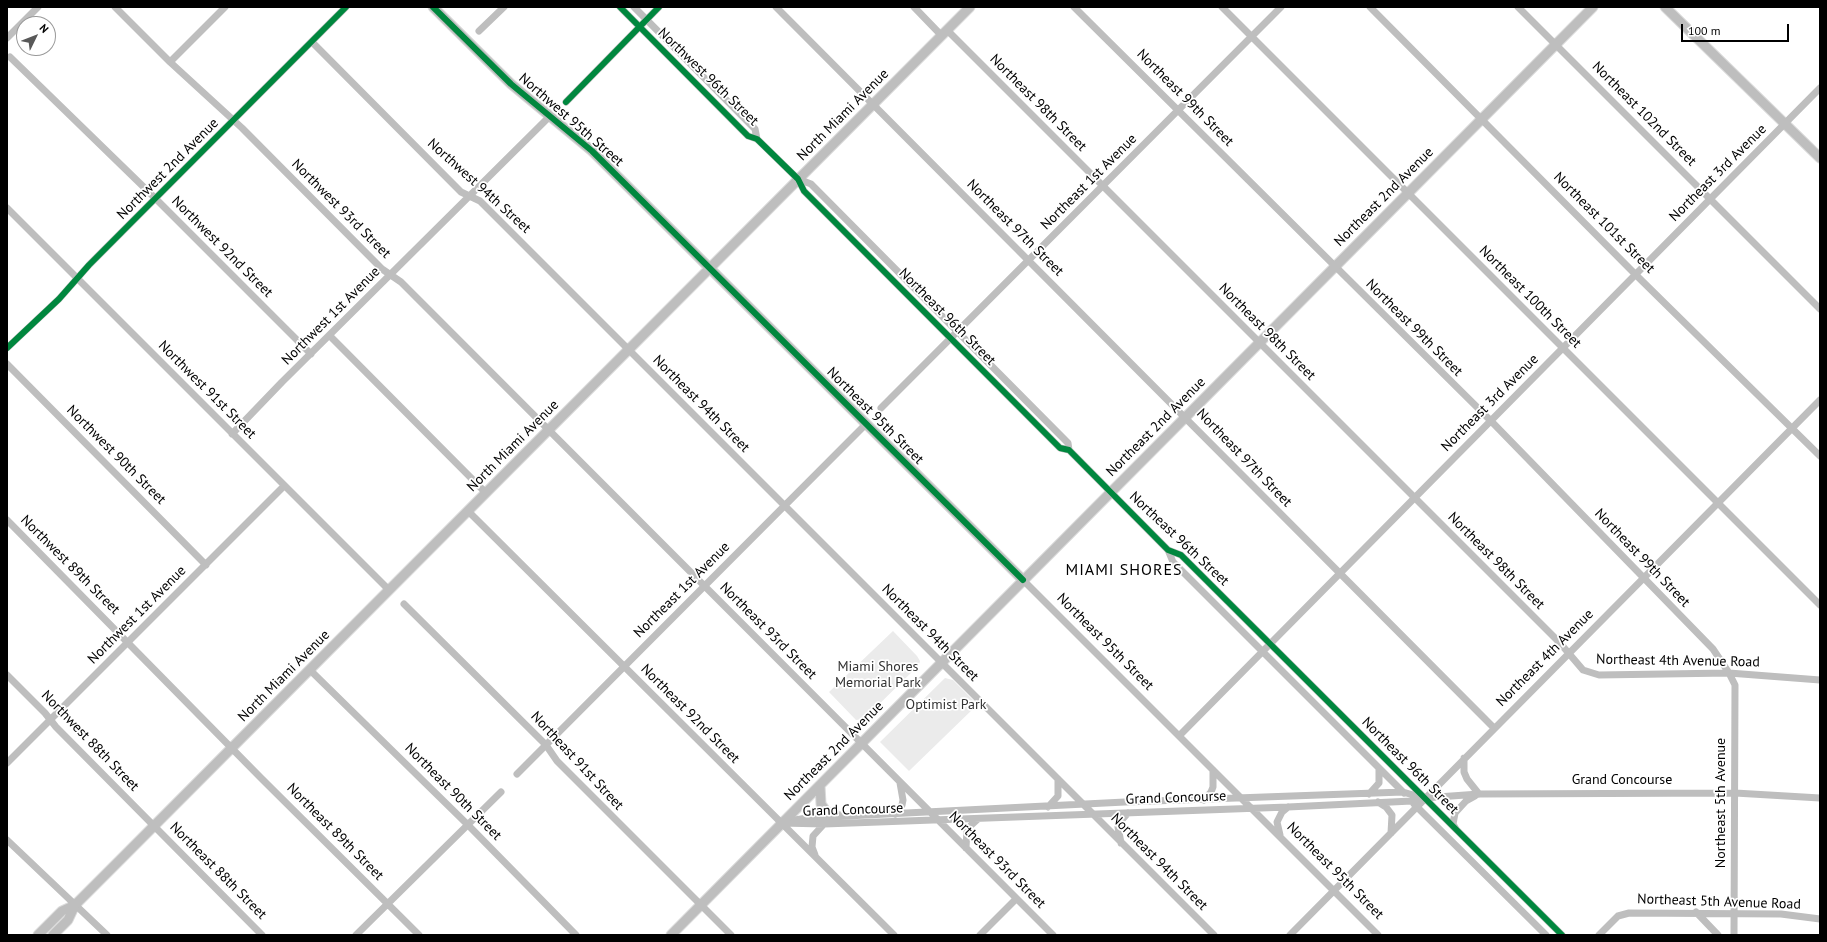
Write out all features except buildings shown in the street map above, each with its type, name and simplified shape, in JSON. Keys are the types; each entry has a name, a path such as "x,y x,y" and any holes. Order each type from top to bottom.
{"main road":[{"name":"Northwest 95th Street","path":"433,7 502,76 592,151 710,268"},
{"name":"North Miami Avenue","path":"38,935 62,912 75,905 970,7"},
{"name":"Northeast 2nd Avenue","path":"671,935 1593,7"},
{"path":"1666,7 1820,158"},
{"name":"Northeast 95th Street","path":"710,268 1023,580"},
{"path":"820,785 820,801 823,808 838,816"},
{"name":"North Miami Avenue","path":"53,935 68,920 75,905"}],"street":[{"path":"7,38 38,7"},
{"name":"Northwest 93rd Street","path":"115,7 170,62 233,121 382,269 401,282 549,430"},
{"path":"170,62 226,7"},
{"name":"Northwest 2nd Avenue","path":"7,348 78,279 89,265 346,7"},
{"path":"479,31 504,7"},
{"name":"Northwest 96th Street","path":"620,7 748,136 757,139 798,180"},
{"name":"Northwest 96th Street","path":"634,7 756,129 757,139"},
{"path":"566,102 659,7"},
{"name":"Northeast 97th Street","path":"776,7 1030,260 1494,728"},
{"name":"Northeast 98th Street","path":"914,7 944,33 1103,185 1568,652"},
{"name":"Northeast 99th Street","path":"1074,7 1178,109 1334,267 1491,421 1713,649 1729,673"},
{"name":"Northeast 100th Street","path":"1222,7 1820,605"},
{"name":"Northeast 1st Avenue","path":"881,408 1281,7"},
{"name":"Northeast 101st Street","path":"1370,7 1820,456"},
{"name":"Northeast 102nd Street","path":"1518,7 1820,309"},
{"name":"Northwest 94th Street","path":"312,42 461,192 480,201 629,350"},
{"name":"Northwest 92nd Street","path":"10,57 312,354"},
{"name":"Northeast 3rd Avenue","path":"1180,736 1820,88"},
{"name":"Northwest 1st Avenue","path":"232,434 550,116"},
{"name":"Northeast 96th Street","path":"798,180 811,184 1068,442 1069,450"},
{"name":"Northeast 96th Street","path":"798,180 804,191 1060,448 1069,450 1111,492 1168,550 1173,562 1546,935"},
{"name":"Northwest 91st Street","path":"7,208 389,590"},
{"path":"330,336 486,493"},
{"name":"Northeast 94th Street","path":"629,350 1214,935"},
{"name":"Northwest 90th Street","path":"7,364 206,565"},
{"name":"Northeast 4th Avenue","path":"1290,935 1391,833 1414,803 1424,798 1820,400"},
{"name":"Northeast 1st Avenue","path":"517,774 866,424"},
{"name":"Northeast 93rd Street","path":"549,430 1053,935"},
{"name":"Northwest 1st Avenue","path":"7,763 284,486"},
{"name":"Northeast 92nd Street","path":"468,511 894,935"},
{"name":"Northwest 89th Street","path":"7,520 232,748"},
{"name":"Northeast 96th Street","path":"1168,550 1181,555 1562,935"},
{"name":"Northeast 95th Street","path":"1023,580 1378,935"},
{"name":"Northeast 91st Street","path":"404,604 546,745 562,766 731,935"},
{"name":"Northeast 4th Avenue Road","path":"1568,652 1583,670 1599,675 1729,673 1820,680"},
{"name":"Northeast 90th Street","path":"310,670 468,825 576,935"},
{"name":"Northeast 5th Avenue","path":"1729,673 1734,685 1734,935"},
{"name":"Northwest 88th Street","path":"7,675 154,826"},
{"name":"Northeast 89th Street","path":"232,748 419,935"},
{"path":"1457,831 1453,824 1455,813 1466,802 1479,794 1467,779 1464,772 1464,758"},
{"path":"1368,794 1379,783 1380,768"},
{"path":"1204,800 1211,792 1213,787 1213,770"},
{"path":"1048,807 1056,801 1058,796 1058,779"},
{"path":"895,814 902,805 903,800 903,791 898,780"},
{"path":"356,935 501,792"},
{"name":"Grand Concourse","path":"782,823 802,818 838,816 1403,792 1424,798 1479,794 1735,793 1820,798"},
{"path":"1378,802 1386,807 1392,815 1391,833"},
{"name":"Grand Concourse","path":"782,823 824,824 1288,807 1378,802 1414,803"},
{"path":"1281,837 1277,822 1282,812 1288,807"},
{"path":"1121,843 1118,827 1120,822 1128,813"},
{"path":"966,848 967,829 978,819"},
{"path":"815,857 812,841 817,831 824,824"},
{"name":"Northeast 88th Street","path":"154,826 262,935"},
{"path":"7,840 107,935"},
{"path":"980,935 1016,899"},
{"path":"1696,912 1718,935"},
{"name":"Northeast 5th Avenue Road","path":"1599,935 1618,916 1629,913 1696,912 1781,914 1820,919"}],"green space":[{"name":"Miami Shores Memorial Park","path":"893,631 917,656 920,661 919,665 864,719 856,720 829,692"},
{"name":"Optimist Park","path":"945,678 953,680 974,701 975,707 909,771 880,742"}],"cycle path":[{"path":"7,348 59,299 89,265 346,7"},
{"path":"433,7 511,84 592,151 1023,580"},
{"path":"620,7 748,136 757,139 798,179 804,191 1060,448 1069,450 1168,550 1181,555 1562,935"},
{"path":"566,102 659,7"}],"district":[{"name":"MIAMI SHORES","path":"1124,570"}]}
